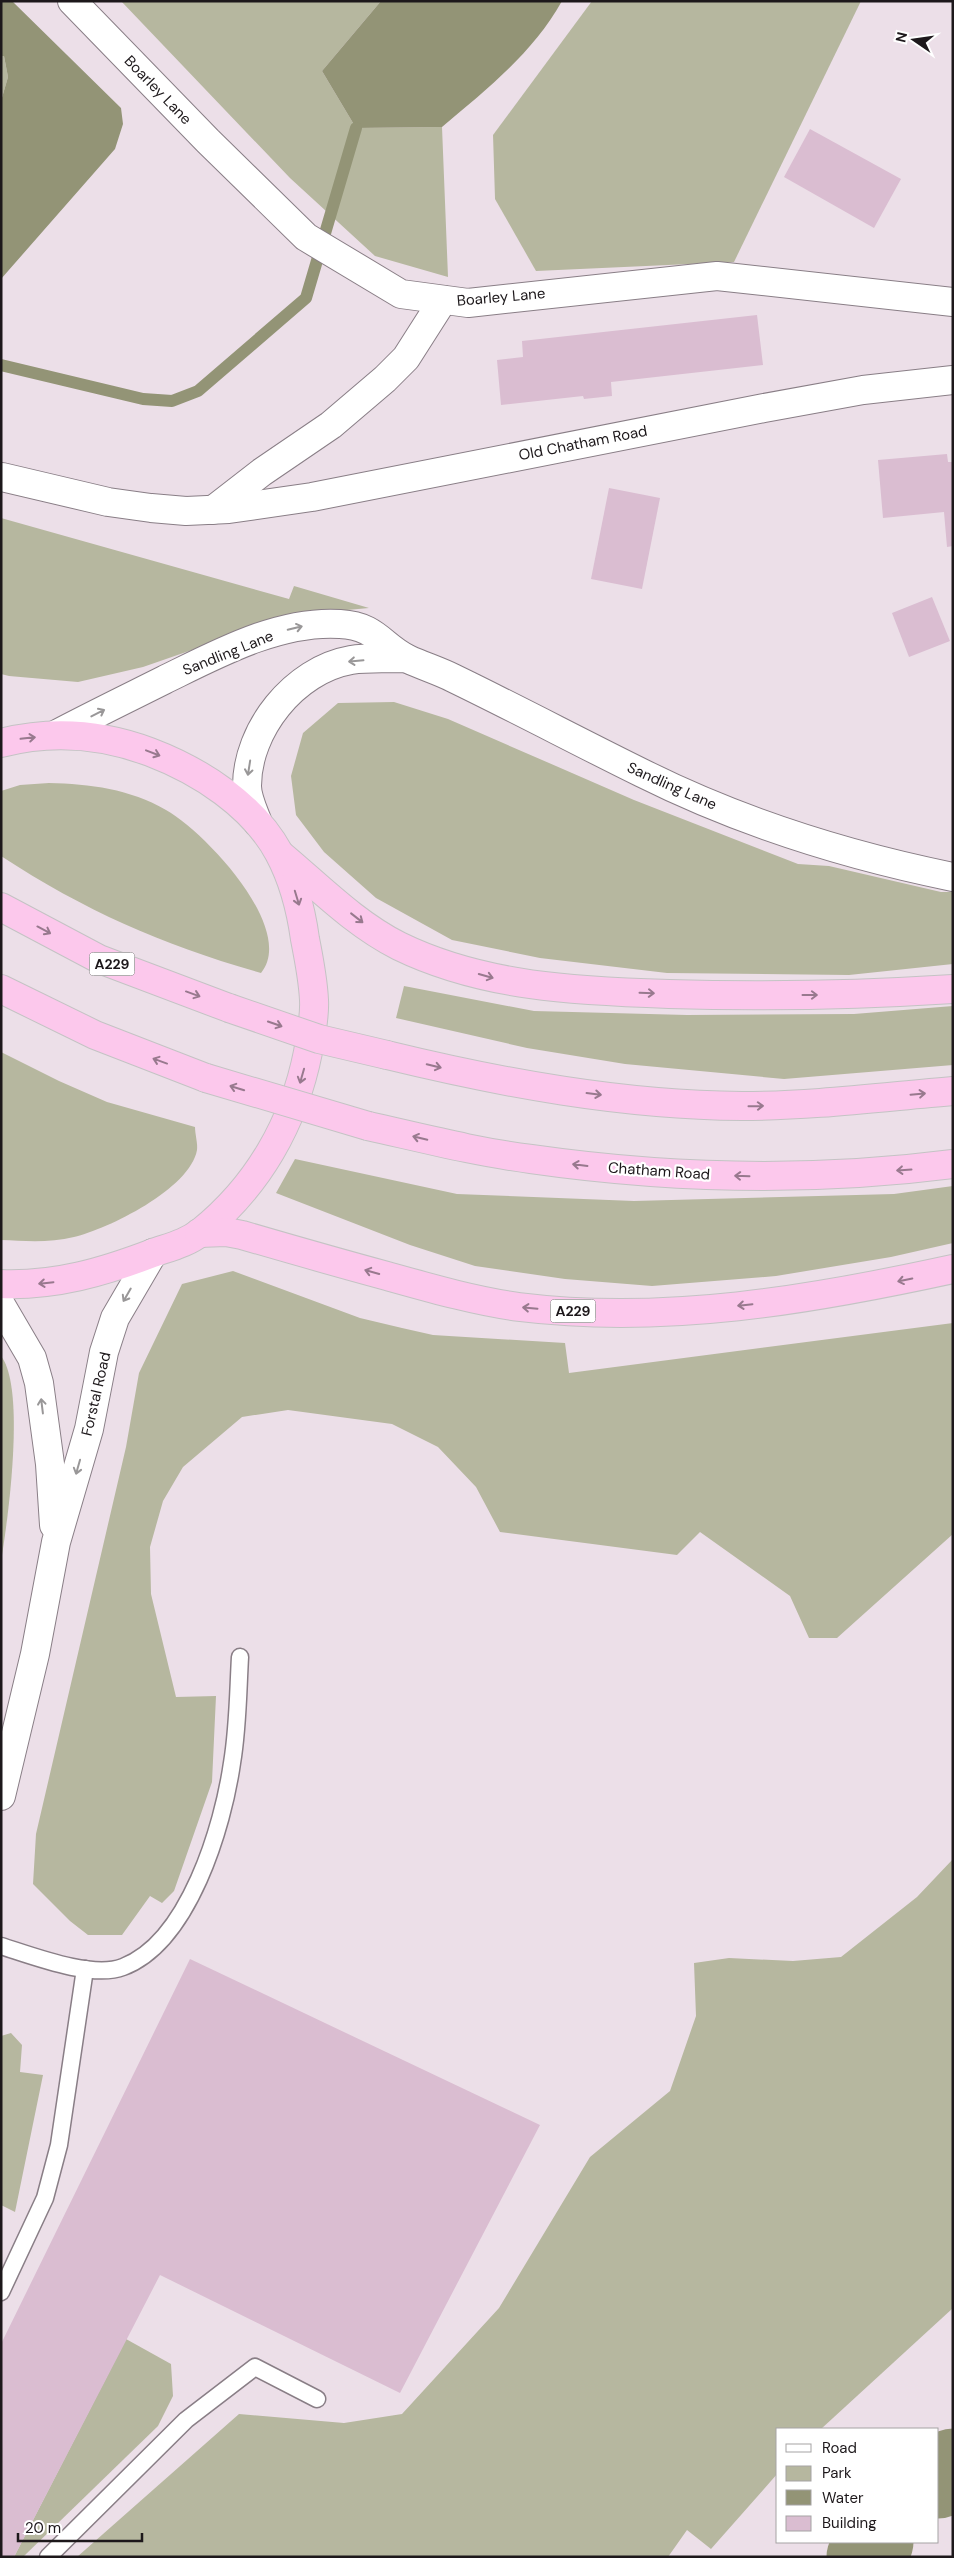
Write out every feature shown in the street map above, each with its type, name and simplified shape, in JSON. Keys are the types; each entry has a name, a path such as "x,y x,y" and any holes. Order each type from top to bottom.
{"highway":[{"path":"1,744 18,739 55,735 102,738 176,762 207,780 258,823 279,853 298,899 314,1002 303,1075 277,1142 261,1168 232,1203 199,1233 181,1243 119,1267 57,1282 29,1285 1,1284"},
{"path":"279,853 359,921 398,945 439,963 502,981 609,992 715,996 854,995 953,989"},
{"name":"A229","path":"1,906 99,960 229,1008 319,1039 507,1082 594,1095 675,1103 741,1106 804,1105 953,1091"},
{"name":"Chatham Road","path":"1,989 95,1034 206,1078 368,1126 455,1146 529,1159 681,1174 829,1175 953,1164"},
{"name":"A229","path":"199,1233 226,1232 242,1235 442,1292 518,1307 577,1312 676,1312 784,1301 886,1284 953,1270"}],"street":[{"name":"Boarley Lane","path":"72,1 306,237 401,294 468,303 530,294 717,276 953,302"},
{"path":"213,510 262,472 331,424 385,379 406,358 443,300"},
{"name":"Old Chatham Road","path":"2,477 108,502 186,512 213,510 312,497 690,422 863,390 953,380"},
{"name":"Sandling Lane","path":"55,735 198,663 260,637 301,626 341,624 369,630 405,658 452,677 646,775 733,813 822,845 889,864 953,877"},
{"name":"Sandling Lane","path":"258,823 247,789 248,767 257,738 273,710 296,687 322,671 351,660 405,658"},
{"name":"Forstal Road","path":"1,1796 35,1654 56,1542 89,1429 104,1352 114,1318 153,1253"},
{"name":"Forstal Road","path":"1,1305 32,1358 39,1383 50,1464 56,1542"}],"lane":[{"path":"1,1946 85,1969 123,1968 142,1957 157,1944 190,1898 224,1806 232,1762 240,1657"},
{"path":"1,2292 45,2198 59,2145 85,1969"},
{"path":"48,2557 186,2420 255,2367 317,2399"}],"green space":[{"path":"121,1 381,1 322,71 356,128 442,127 448,277 375,256 290,178"},
{"path":"592,1 861,1 734,262 536,271 495,199 493,135"},
{"path":"1,56 4,56 8,77 1,101"},
{"path":"1,518 289,599 294,586 369,608 293,615 143,667 78,682 9,676 1,674"},
{"path":"394,702 448,719 634,800 798,864 829,866 941,892 953,892 953,964 849,975 667,973 540,958 452,940 376,898 324,852 296,815 291,776 303,733 338,703"},
{"path":"49,783 95,786 138,797 166,810 202,838 241,883 257,908 267,932 269,954 261,973 191,951 126,925 64,894 1,856 1,791 20,785"},
{"path":"404,986 534,1011 687,1015 854,1014 953,1006 953,1065 784,1079 625,1064 527,1048 396,1018"},
{"path":"1,1052 107,1102 195,1127 197,1150 191,1165 180,1179 164,1193 107,1226 65,1239 38,1241 1,1240"},
{"path":"295,1159 457,1194 634,1201 894,1194 953,1186 953,1243 891,1257 776,1276 652,1286 565,1279 475,1266 410,1245 276,1193"},
{"path":"233,1271 360,1318 433,1335 565,1343 569,1373 953,1323 953,1534 837,1638 809,1638 790,1596 700,1532 677,1555 500,1532 476,1487 438,1447 392,1424 288,1410 242,1417 183,1467 163,1501 150,1547 151,1594 176,1697 216,1696 212,1782 174,1891 162,1903 150,1896 122,1935 88,1935 70,1921 33,1884 36,1834 126,1447 139,1373 182,1284"},
{"path":"1,1356 8,1372 13,1396 14,1424 11,1487 1,1561"},
{"path":"953,1859 953,2308 822,2428 776,2428 776,2475 711,2549 687,2530 668,2557 77,2557 239,2414 344,2423 402,2414 499,2308 590,2157 670,2091 696,2016 694,1963 729,1958 793,1961 841,1957 917,1897"},
{"path":"11,2033 22,2045 20,2072 43,2075 15,2212 1,2205 1,2036"},
{"path":"126,2339 171,2364 173,2396 158,2426 23,2557 14,2557"}],"water":[{"path":"1,1 12,1 121,108 123,124 115,149 1,279 1,101 8,77 4,56 1,56"},
{"path":"381,1 562,1 550,20 523,54 492,84 442,127 356,128 322,71"}],"building":[{"path":"810,129 901,179 874,228 784,177"},
{"path":"757,315 763,365 611,382 612,396 584,399 583,396 501,405 497,360 523,357 522,341"},
{"path":"947,454 948,462 953,462 953,546 947,547 944,512 883,518 878,460"},
{"path":"609,488 660,498 642,589 591,579"},
{"path":"932,597 950,641 909,657 892,613"},
{"path":"190,1959 540,2125 400,2393 160,2275 14,2557 1,2557 1,2344"}],"waterway":[{"path":"1,365 143,399 172,401 198,391 306,298 356,128"},
{"path":"939,2480 953,2466"},
{"path":"864,2557 875,2543"}]}
